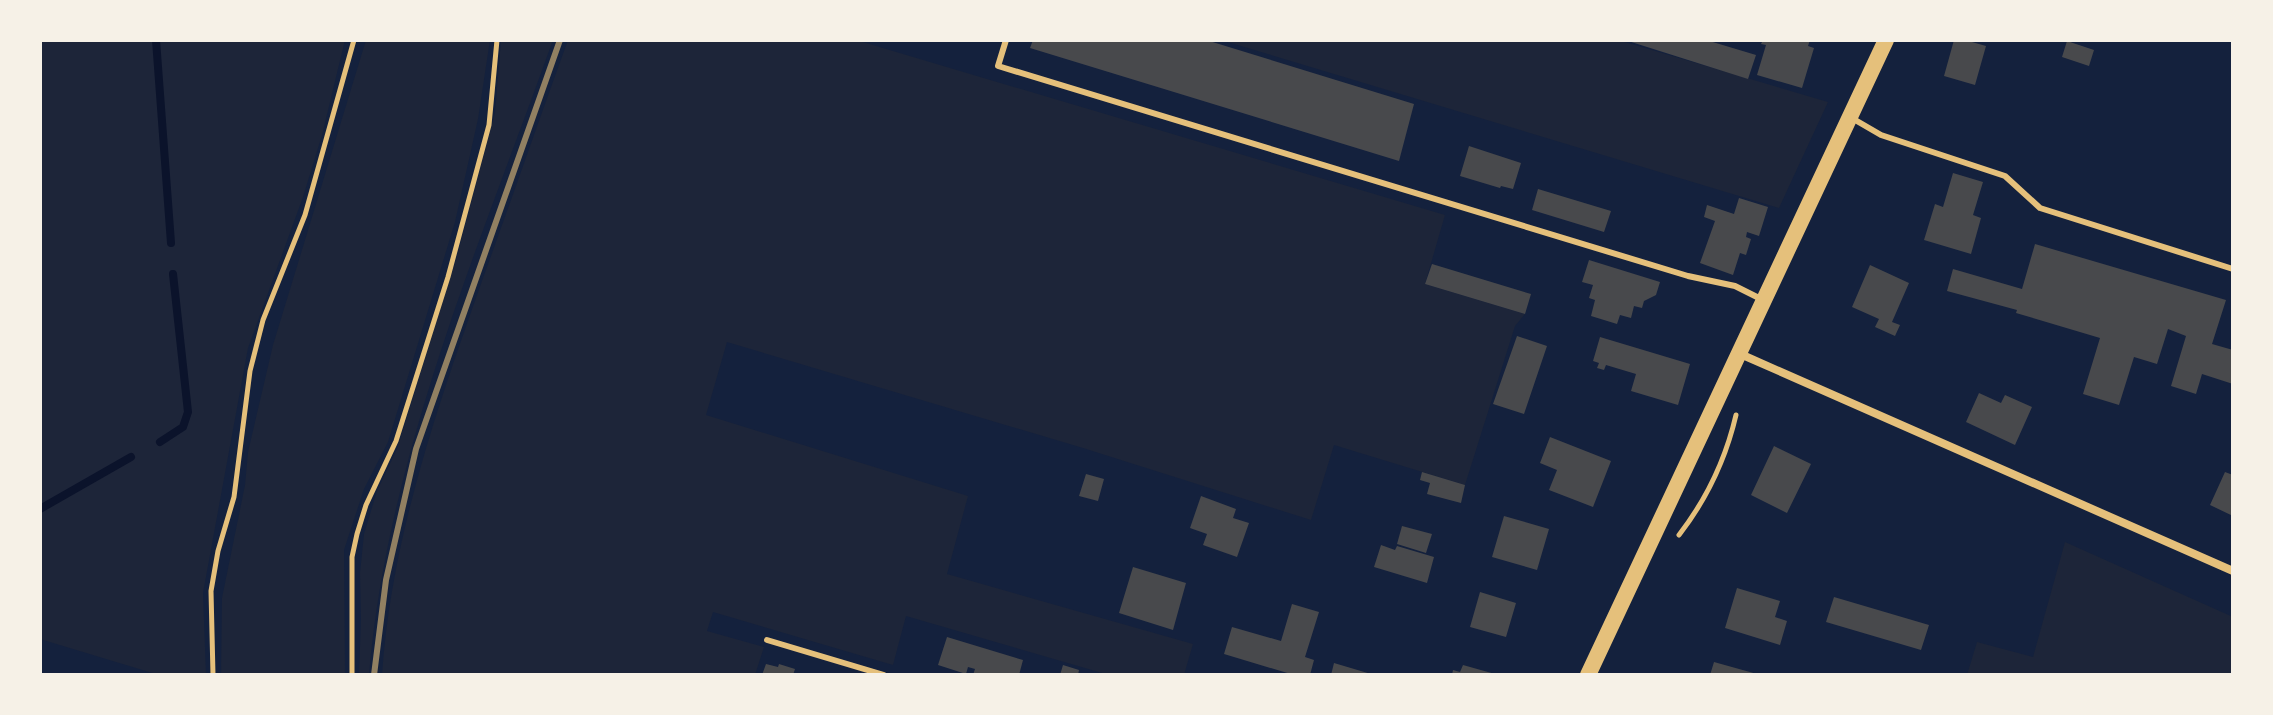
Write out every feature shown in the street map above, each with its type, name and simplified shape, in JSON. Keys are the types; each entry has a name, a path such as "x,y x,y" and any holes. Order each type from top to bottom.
{"main road":[{"path":"1588,675 1886,40"}],"street":[{"path":"1738,353 2233,571"}],"lane":[{"path":"1006,40 998,66 1688,276 1735,286 1763,300"},
{"path":"1849,117 1881,135 2005,176 2040,208 2233,269"},
{"path":"767,640 884,675"}],"path":[{"path":"213,675 211,591 218,551 234,497 250,371 263,320 305,215 354,40"},
{"path":"352,675 352,557 357,534 366,505 396,441 448,277 489,125 497,40"}],"shaded area":[{"path":"40,40 345,40 303,197 248,348 203,593 206,675 159,675 40,639"},
{"path":"366,40 490,40 478,119 455,222 388,442 364,489 344,550 345,675 221,675 222,598 245,485 248,452 273,345"},
{"path":"501,40 553,40 440,352 395,512 379,593 369,675 359,675 360,573 364,534 377,491 397,449 457,256 495,113"},
{"path":"568,40 856,40 1445,215 1425,284 1525,314 1515,326 1465,485 1334,445 1311,520 727,342 706,415 968,496 947,574 1193,644 1184,675 1109,675 906,616 893,665 713,612 707,631 764,647 755,675 382,675 395,574 418,475 465,329"},
{"path":"1221,40 1618,40 1828,102 1779,208"},
{"path":"2065,542 2233,617 2233,675 1967,675 1977,642 2033,657"}],"building":[{"path":"1033,40 1206,40 1414,104 1399,161 1030,48"},
{"path":"1625,40 1706,40 1756,55 1748,79"},
{"path":"1763,40 1810,40 1808,46 1814,48 1802,88 1757,75 1766,45 1761,44"},
{"path":"1954,40 1986,46 1975,85 1944,76"},
{"path":"2067,41 2094,50 2089,66 2062,57"},
{"path":"1469,146 1521,163 1513,189 1460,176"},
{"path":"1953,173 1983,182 1973,215 1981,218 1971,254 1924,240 1935,204 1943,207"},
{"path":"1538,189 1611,211 1604,232 1532,210"},
{"path":"1739,198 1768,207 1759,236 1747,232 1746,237 1751,239 1746,255 1740,253 1733,275 1700,263 1715,221 1704,217 1707,205 1734,214"},
{"path":"2035,244 2226,300 2212,344 2233,350 2233,384 2202,374 2196,394 2171,386 2186,336 2168,329 2157,364 2134,357 2119,405 2083,394 2100,338 1947,291 1953,269 2022,289"},
{"path":"1589,260 1660,282 1656,295 1644,301 1642,308 1634,306 1631,318 1620,315 1617,324 1591,316 1595,300 1589,298 1593,285 1582,282"},
{"path":"1432,264 1531,294 1525,314 1425,284"},
{"path":"1870,265 1909,283 1892,322 1900,325 1895,336 1875,327 1879,319 1852,307"},
{"path":"1517,336 1547,346 1524,414 1493,404"},
{"path":"1600,337 1690,364 1678,405 1631,391 1636,374 1606,365 1604,370 1597,368 1599,363 1593,361"},
{"path":"1979,393 2001,403 2005,395 2032,407 2015,445 1966,422"},
{"path":"1550,437 1611,461 1593,507 1549,490 1557,470 1540,463"},
{"path":"1774,446 1811,464 1787,513 1751,495"},
{"path":"1422,472 1465,485 1461,503 1427,494 1430,483 1420,480"},
{"path":"2225,472 2233,475 2233,516 2210,505"},
{"path":"1086,474 1104,479 1098,501 1079,496"},
{"path":"1201,496 1236,509 1233,518 1249,523 1237,557 1203,545 1207,534 1190,528"},
{"path":"1504,516 1549,529 1537,570 1492,557"},
{"path":"1402,526 1432,534 1426,553 1397,544"},
{"path":"1381,545 1395,550 1397,546 1434,557 1427,583 1374,567"},
{"path":"1133,567 1186,583 1173,630 1119,613"},
{"path":"1737,588 1780,601 1775,617 1787,621 1780,645 1725,628"},
{"path":"1480,592 1516,603 1506,637 1470,627"},
{"path":"1834,597 1929,625 1921,650 1826,622"},
{"path":"1292,604 1319,612 1305,657 1314,660 1310,675 1294,675 1224,654 1232,627 1281,641"},
{"path":"947,637 1023,660 1019,675 973,675 975,669 968,667 966,674 938,665"},
{"path":"1714,662 1757,674 1710,675"},
{"path":"1334,663 1371,674 1371,675 1331,675"},
{"path":"766,664 795,669 793,675 762,675"},
{"path":"1063,665 1079,670 1078,675 1060,675"},
{"path":"1463,665 1495,675 1452,675 1453,670 1460,672"}],"waterway":[{"path":"156,40 171,243"},
{"path":"160,442 183,427 188,412 173,274"},
{"path":"40,509 131,457"}],"railway":[{"path":"374,675 386,580 416,449 560,40"}]}
